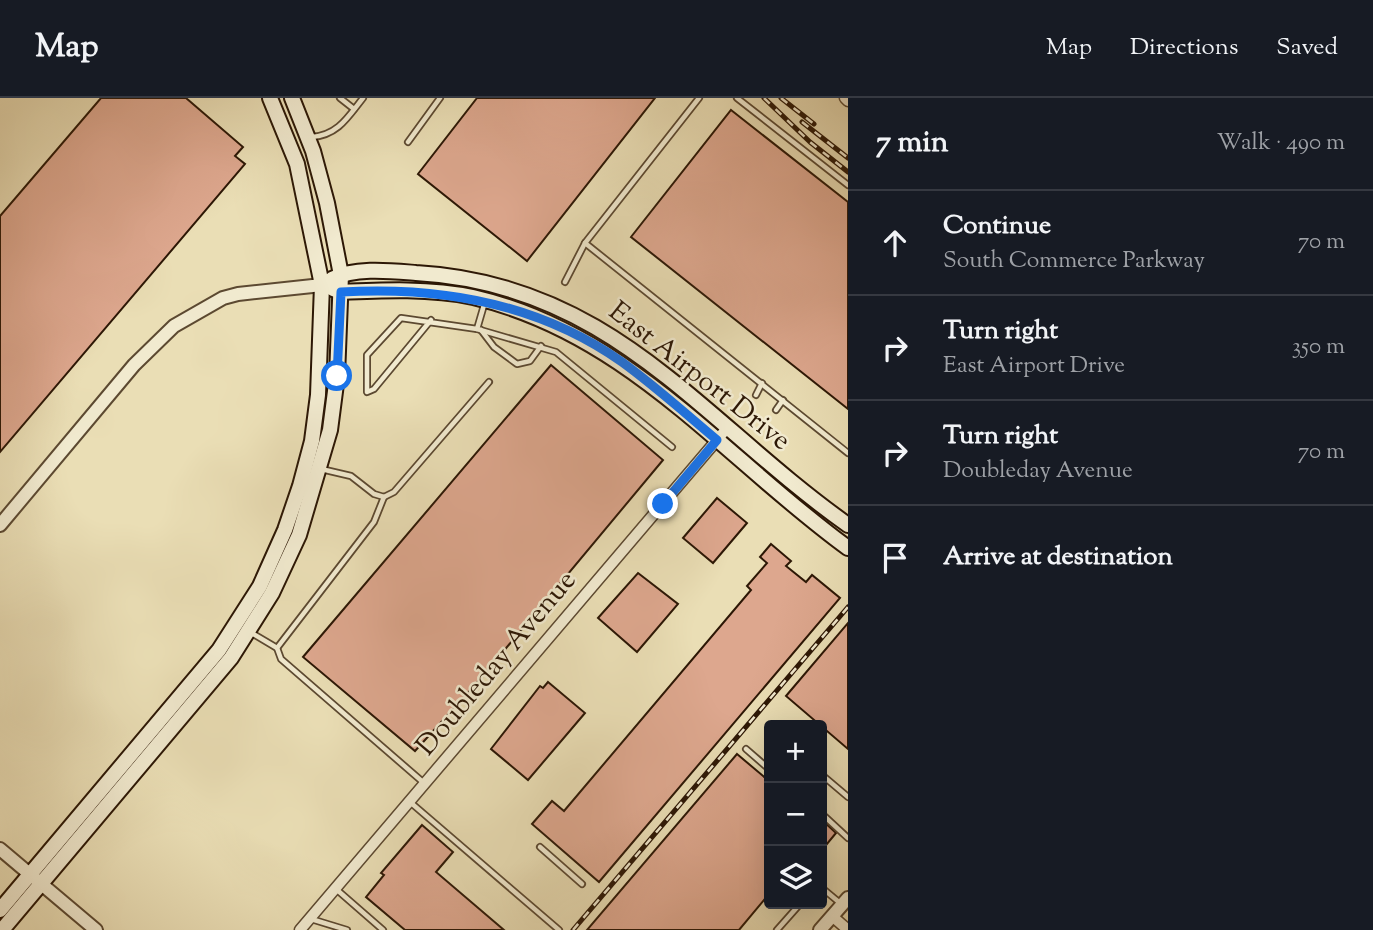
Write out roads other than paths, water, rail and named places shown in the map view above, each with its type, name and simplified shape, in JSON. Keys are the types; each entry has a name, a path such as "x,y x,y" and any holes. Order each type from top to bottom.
{"main road":[{"path":"2,930 36,879 219,650 260,586 285,530 312,441 318,395 322,285 297,164 270,98"},
{"path":"0,910 36,879 231,658 249,631 290,555 320,469 330,430 337,376 341,292 341,275 327,203 308,138 292,98"},
{"name":"East Airport Drive","path":"322,285 341,275 393,271 426,273 479,281 526,294 578,315 624,342 848,525"},
{"name":"East Airport Drive","path":"322,285 341,292 429,291 485,301 523,311 593,343 631,369 848,548"}],"street":[{"path":"0,525 134,365 174,326 213,303 237,294 322,285"},
{"name":"Doubleday Avenue","path":"300,930 728,428"},
{"path":"0,849 96,930"},
{"path":"820,930 845,901"},
{"path":"832,916 848,930"}],"lane":[{"path":"340,98 354,109"},
{"path":"308,138 331,134 363,98"},
{"path":"408,142 440,98"},
{"path":"565,282 584,243 699,98"},
{"path":"737,98 848,185"},
{"path":"584,243 848,453"},
{"path":"479,329 485,301"},
{"path":"431,320 374,389 367,392 367,355 392,325 401,318 431,320 479,329 541,346 569,360 672,447"},
{"path":"479,329 494,347 517,364 530,361 541,346"},
{"path":"277,648 374,522 384,497 394,492 489,382"},
{"path":"756,395 762,383"},
{"path":"776,410 783,400"},
{"path":"320,469 351,476 374,494 384,497"},
{"path":"249,631 277,648 281,659 425,783"},
{"path":"746,749 764,765"},
{"path":"827,779 848,797"},
{"path":"410,802 559,930"},
{"path":"827,819 848,838"},
{"path":"540,848 582,884"},
{"path":"335,889 383,930"},
{"path":"827,890 845,901"},
{"path":"777,930 796,909"},
{"path":"310,918 346,930"}],"railway":[{"path":"764,98 810,142 848,172"},
{"path":"781,98 814,124"},
{"path":"802,122 848,158"},
{"path":"573,930 848,607"}]}
